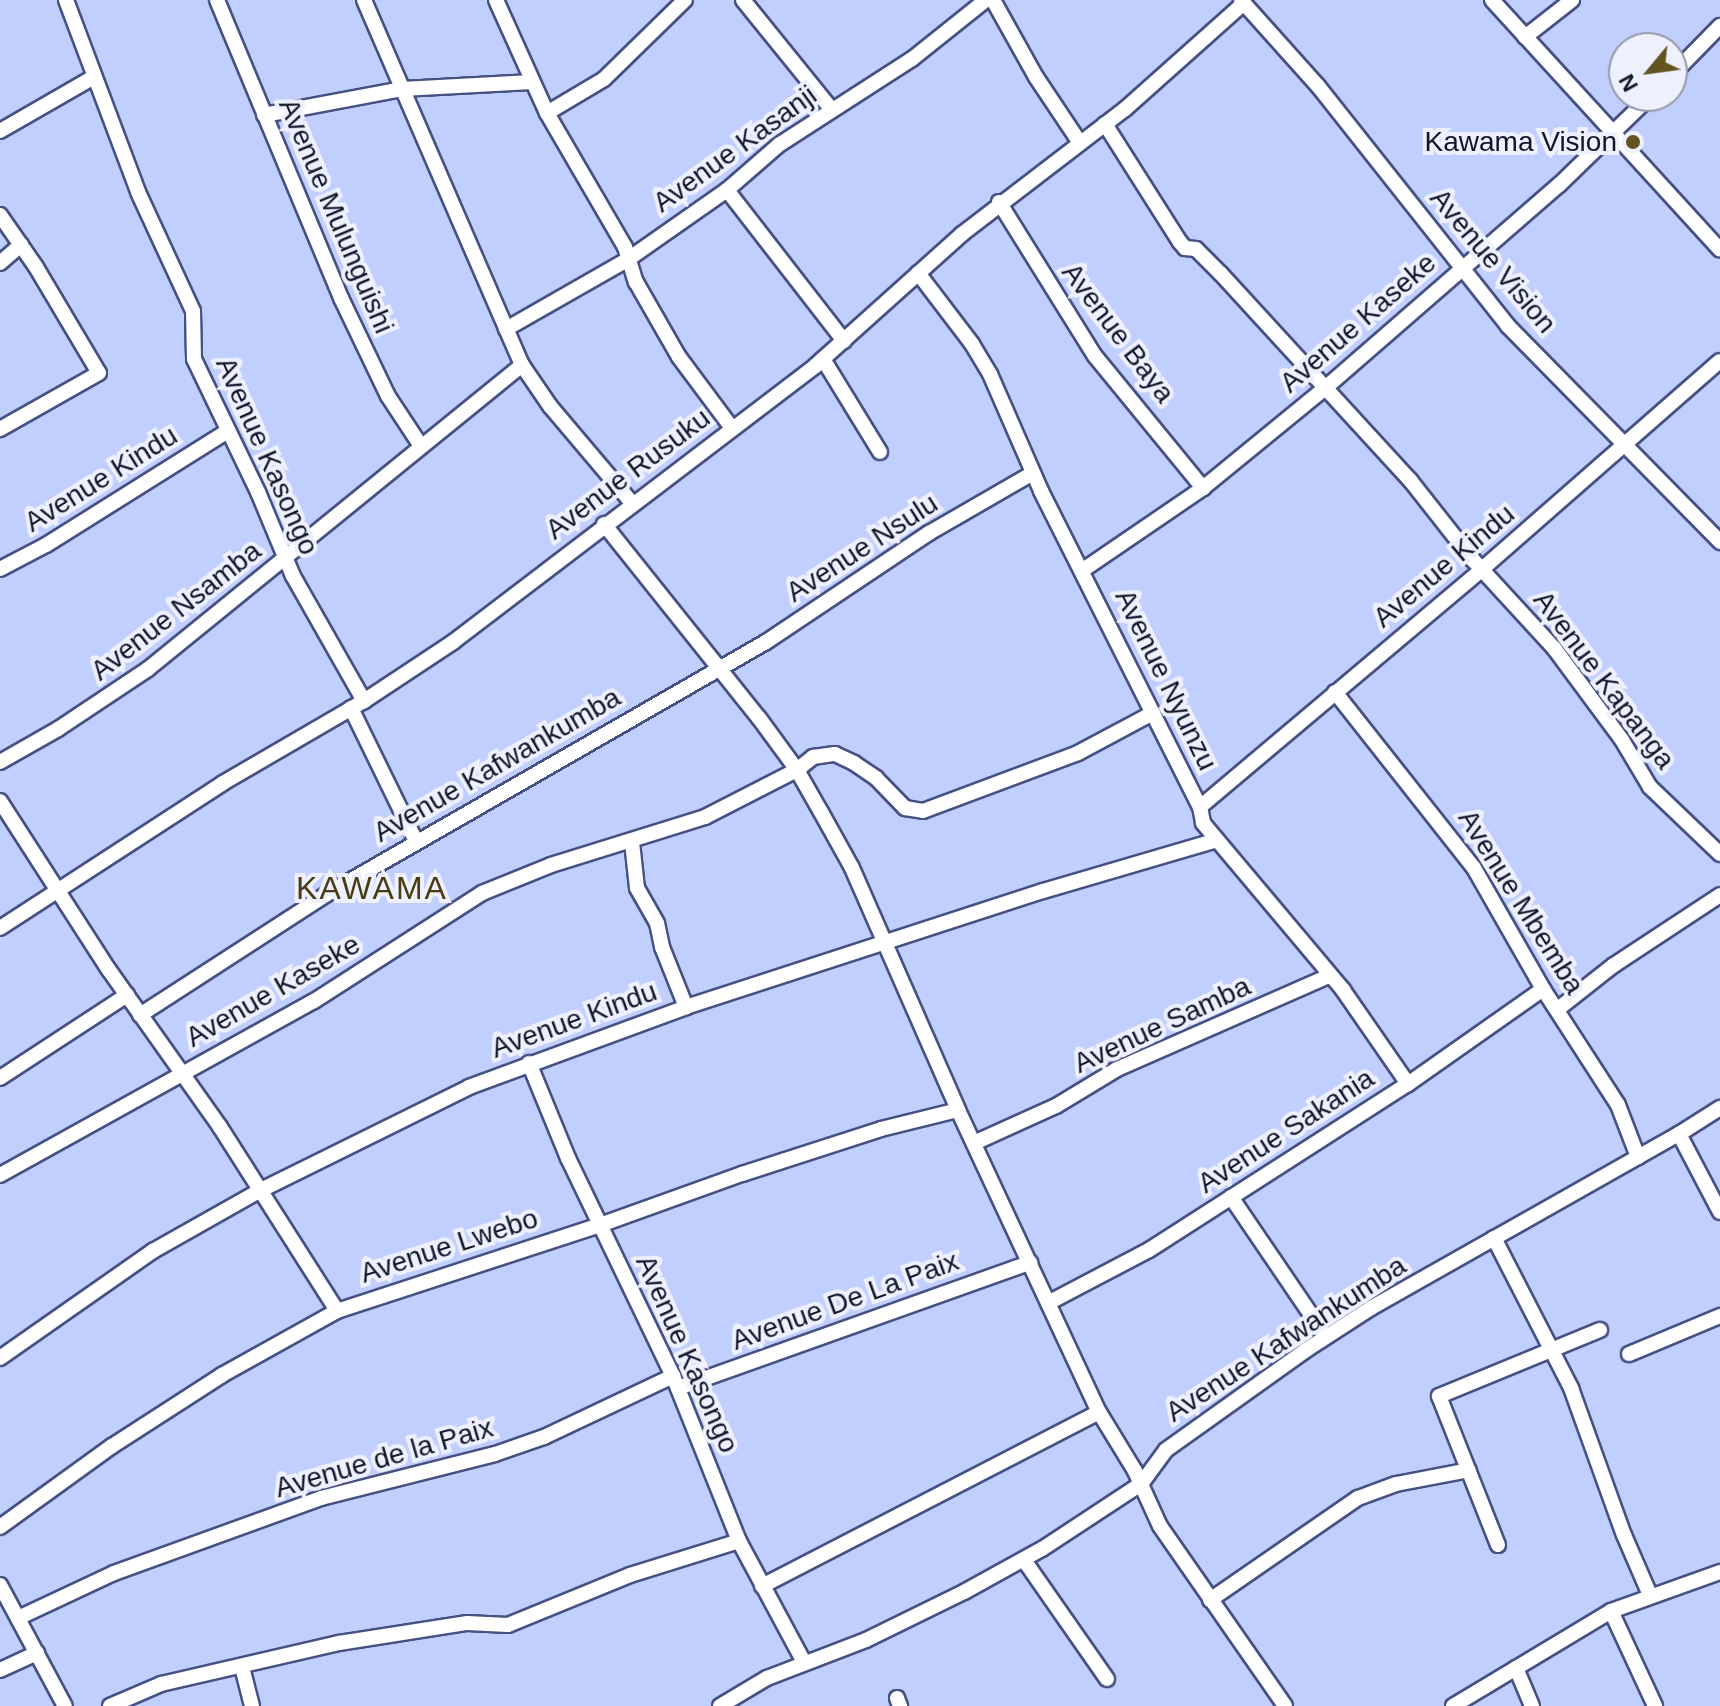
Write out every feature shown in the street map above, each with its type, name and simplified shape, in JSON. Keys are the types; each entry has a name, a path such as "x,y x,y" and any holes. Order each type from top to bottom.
{"street":[{"name":"Avenue Kasongo","path":"66,0 156,235 193,311 191,351 285,560 358,705 416,841"},
{"name":"Avenue Mulunguishi","path":"217,0 352,321 388,396 421,446"},
{"path":"364,0 522,365 550,406 632,503"},
{"path":"496,0 547,113 625,247 627,260 679,357 732,428"},
{"path":"547,113 604,79 685,0"},
{"path":"743,0 832,110"},
{"name":"Avenue Kasanji","path":"506,329 627,260 727,190 764,155 912,59 986,0"},
{"path":"993,0 1036,77 1080,143"},
{"path":"1492,0 1612,136 1720,250"},
{"path":"1525,37 1572,0"},
{"name":"Avenue Rusuku","path":"0,928 223,783 358,705 453,642 823,359 999,202 1105,124 1242,1"},
{"name":"Avenue Vision","path":"1242,1 1318,86 1508,326 1720,542"},
{"path":"1688,59 1720,26"},
{"path":"0,131 94,77"},
{"path":"264,115 402,89 532,82"},
{"name":"Avenue Kaseke","path":"1083,570 1203,488 1324,389 1635,112"},
{"name":"Avenue Kapanga","path":"1105,124 1185,248 1196,249 1212,265 1410,480 1481,570 1516,604 1560,656 1622,740 1650,787 1720,854"},
{"path":"727,190 844,341"},
{"name":"Avenue Baya","path":"999,202 1053,294 1095,356 1203,488"},
{"path":"0,215 99,373 0,429"},
{"path":"0,263 21,245"},
{"name":"Avenue Nyunzu","path":"918,273 978,353 1033,473 1200,807 1203,823 1214,841 1329,976 1408,1084"},
{"path":"823,359 880,452"},
{"name":"Avenue Kindu","path":"1200,807 1481,570 1720,361"},
{"name":"Avenue Nsamba","path":"0,762 119,690 285,560 522,365"},
{"name":"Avenue Kindu","path":"0,569 46,545 228,431"},
{"name":"Avenue Nsulu","path":"720,667 766,642 929,533 1033,473"},
{"path":"604,524 720,667 797,770 852,868 958,1110 1099,1412 1141,1484 1160,1526 1285,1706"},
{"name":"Avenue Kafwankumba","path":"140,1015 416,841 720,667"},
{"name":"Avenue Mbemba","path":"1335,692 1474,868 1543,989 1618,1105 1638,1157"},
{"name":"Avenue Kaseke","path":"0,1175 314,1001 482,893 551,865 705,817 797,770 813,757 835,754 876,778 905,808 923,811 1078,753 1153,713"},
{"path":"0,801 57,892 183,1074 337,1311"},
{"name":"Avenue Kindu","path":"0,1358 153,1251 259,1191 469,1087 686,1007 884,942 1214,841"},
{"path":"632,842 637,888 657,923 662,947 686,1007"},
{"path":"1558,1009 1614,965 1720,895"},
{"name":"Avenue Samba","path":"974,1143 1035,1117 1117,1069 1329,976"},
{"name":"Avenue Sakania","path":"1048,1303 1149,1250 1408,1084 1543,989"},
{"path":"0,1078 127,995"},
{"name":"Avenue Kasongo","path":"529,1063 600,1225 675,1382 739,1541 804,1662"},
{"name":"Avenue Kafwankumba","path":"720,1706 804,1662 866,1640 1024,1560 1141,1484 1166,1450 1326,1337 1720,1108"},
{"name":"Avenue Lwebo","path":"0,1527 86,1463 173,1406 337,1311 881,1129 958,1110"},
{"path":"1679,1134 1720,1212"},
{"path":"1231,1197 1326,1337"},
{"path":"1494,1238 1554,1351 1650,1595"},
{"name":"Avenue De La Paix","path":"675,1382 1030,1263"},
{"path":"1629,1354 1720,1316"},
{"path":"1498,1545 1439,1395 1600,1330"},
{"name":"Avenue de la Paix","path":"18,1618 114,1573 321,1498 534,1441 675,1382"},
{"path":"762,1586 1099,1412"},
{"path":"1210,1600 1349,1503 1396,1484 1469,1470"},
{"path":"110,1706 161,1684 369,1637 467,1623 508,1625 630,1575 739,1541"},
{"path":"1024,1560 1107,1679"},
{"path":"1453,1706 1611,1611 1720,1572"},
{"path":"0,1585 65,1706"},
{"path":"1611,1611 1655,1706"},
{"path":"0,1670 37,1653"},
{"path":"242,1667 252,1706"},
{"path":"1516,1668 1532,1706"}],"place":[{"name":"Kawama Vision","path":"1633,142"}],"district":[{"name":"KAWAMA","path":"372,888"}]}
